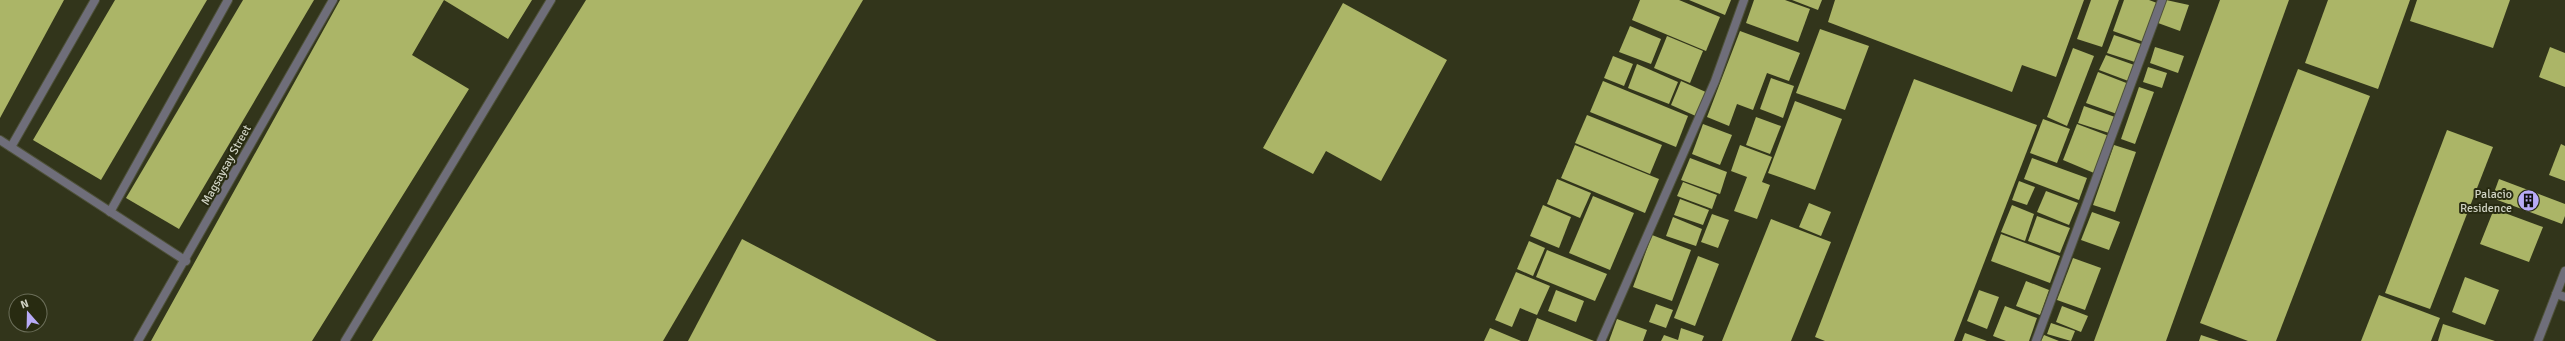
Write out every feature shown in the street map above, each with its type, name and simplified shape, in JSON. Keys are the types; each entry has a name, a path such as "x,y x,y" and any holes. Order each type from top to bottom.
{"street":[{"path":"11,147 95,0"},
{"path":"110,212 228,0"},
{"name":"Magsaysay Street","path":"138,341 186,261 333,0"},
{"path":"345,341 550,0"},
{"path":"1601,341 1715,81 1744,0"},
{"path":"2036,341 2162,0"},
{"path":"0,140 186,261"},
{"path":"2538,341 2565,271"},
{"path":"2556,294 2565,297"}],"building":[{"path":"0,0 64,0 0,118"},
{"path":"115,0 207,0 101,180 33,140"},
{"path":"243,0 314,0 179,229 126,198"},
{"path":"340,0 444,0 412,55 469,89 312,341 151,341"},
{"path":"444,0 532,0 508,39"},
{"path":"586,0 863,0 663,341 372,341"},
{"path":"1640,0 1679,0 1720,17 1706,51 1632,20"},
{"path":"1689,0 1731,0 1725,15"},
{"path":"1754,0 1785,0 1810,9 1798,42 1746,23"},
{"path":"1792,0 1822,0 1818,10"},
{"path":"1835,0 2084,0 2056,77 2022,65 2012,92 1828,22"},
{"path":"2091,0 2119,0 2102,47 2077,39"},
{"path":"2124,0 2149,0 2157,3 2144,42 2113,31"},
{"path":"2166,0 2189,5 2180,31 2158,23"},
{"path":"2220,0 2289,0 2166,341 2094,341"},
{"path":"2328,0 2410,0 2378,89 2305,63"},
{"path":"2417,0 2510,0 2493,48 2410,21"},
{"path":"1343,3 1447,60 1381,181 1326,151 1313,174 1263,148"},
{"path":"1630,26 1661,39 1651,64 1619,52"},
{"path":"1820,29 1869,46 1845,110 1796,93"},
{"path":"1740,31 1800,53 1789,81 1767,73 1753,110 1737,104 1729,126 1707,117"},
{"path":"2114,35 2144,45 2138,63 2107,53"},
{"path":"1667,36 1703,51 1690,83 1654,68"},
{"path":"2155,47 2184,56 2178,73 2150,63"},
{"path":"2550,47 2565,53 2565,87 2539,77"},
{"path":"2073,48 2094,56 2067,126 2047,117"},
{"path":"2106,55 2137,66 2131,82 2099,70"},
{"path":"1613,56 1633,64 1624,86 1604,78"},
{"path":"1637,64 1678,82 1669,104 1628,88"},
{"path":"2148,67 2167,73 2162,88 2143,82"},
{"path":"2298,69 2370,96 2276,341 2248,341 2200,323"},
{"path":"2098,72 2129,84 2117,114 2086,103"},
{"path":"1771,78 1794,86 1783,118 1760,109"},
{"path":"1914,79 2037,125 1954,341 1825,341 1815,337"},
{"path":"1603,81 1688,116 1676,147 1590,112"},
{"path":"1681,81 1708,93 1698,117 1671,105"},
{"path":"2139,87 2154,92 2135,144 2121,139"},
{"path":"1795,101 1842,119 1815,190 1768,173"},
{"path":"2084,106 2115,117 2109,133 2078,123"},
{"path":"1587,115 1662,145 1650,174 1575,143"},
{"path":"1756,117 1781,126 1770,154 1746,145"},
{"path":"2043,119 2070,129 2057,163 2030,153"},
{"path":"1703,124 1732,135 1720,165 1692,154"},
{"path":"2077,124 2109,136 2094,173 2063,160"},
{"path":"2447,130 2493,147 2430,309 2385,293"},
{"path":"2561,144 2565,146 2565,181 2549,175"},
{"path":"1575,145 1659,179 1645,213 1561,178"},
{"path":"1740,145 1772,157 1762,182 1770,185 1757,219 1734,211 1747,177 1731,171"},
{"path":"2114,145 2136,152 2115,212 2093,205"},
{"path":"1690,158 1727,172 1720,194 1681,180"},
{"path":"2032,158 2087,178 2079,200 2024,179"},
{"path":"1557,179 1591,193 1580,218 1547,204"},
{"name":"Palacio Residence","path":"2499,179 2565,204 2565,216 2562,224 2492,198"},
{"path":"2019,181 2035,187 2027,205 2012,200"},
{"path":"1683,182 1717,195 1712,209 1677,196"},
{"path":"2046,191 2078,203 2069,225 2037,212"},
{"path":"1593,196 1634,213 1610,270 1569,253"},
{"path":"1680,199 1709,210 1703,225 1674,215"},
{"path":"1809,203 1831,212 1821,236 1799,227"},
{"path":"1543,205 1571,217 1559,248 1530,236"},
{"path":"2012,205 2034,214 2025,241 2001,232"},
{"path":"2494,209 2543,227 2529,262 2480,244"},
{"path":"2092,212 2120,222 2109,250 2081,240"},
{"path":"1712,214 1729,220 1718,248 1701,242"},
{"path":"2037,216 2070,228 2060,253 2028,241"},
{"path":"1673,217 1702,229 1696,246 1666,236"},
{"path":"1771,219 1831,242 1791,341 1722,341"},
{"path":"2001,234 2060,256 2050,283 1991,261"},
{"path":"1652,235 1691,250 1672,301 1633,287"},
{"path":"742,239 937,341 688,341"},
{"path":"1529,241 1545,248 1533,276 1517,269"},
{"path":"1547,250 1607,274 1595,301 1536,277"},
{"path":"1698,256 1719,264 1695,326 1674,318"},
{"path":"2073,258 2101,268 2085,310 2057,300"},
{"path":"1516,272 1550,286 1537,315 1520,308 1512,327 1495,320"},
{"path":"2465,277 2499,290 2485,325 2452,312"},
{"path":"2026,281 2049,290 2040,315 2016,306"},
{"path":"1556,290 1584,301 1576,322 1548,311"},
{"path":"1979,290 1999,297 1987,329 1967,321"},
{"path":"2379,295 2440,318 2431,341 2361,341"},
{"path":"1656,304 1673,310 1666,328 1649,322"},
{"path":"2005,306 2037,318 2029,341 2006,341 1993,336"},
{"path":"2062,306 2088,316 2081,332 2056,322"},
{"path":"1537,318 1594,341 1528,341"},
{"path":"1617,319 1647,330 1643,341 1609,341"},
{"path":"2051,323 2075,331 2071,341 2047,334"},
{"path":"2443,324 2495,341 2438,341"},
{"path":"1490,328 1521,341 1484,341"},
{"path":"1681,328 1704,336 1702,341 1661,341 1664,335 1678,340"},
{"path":"1965,333 1987,341 1962,341"},
{"path":"2044,335 2059,341 2041,341"},
{"path":"2201,335 2219,341 2199,341"}],"place":[{"name":"Palacio Residence","path":"2528,201"}]}
